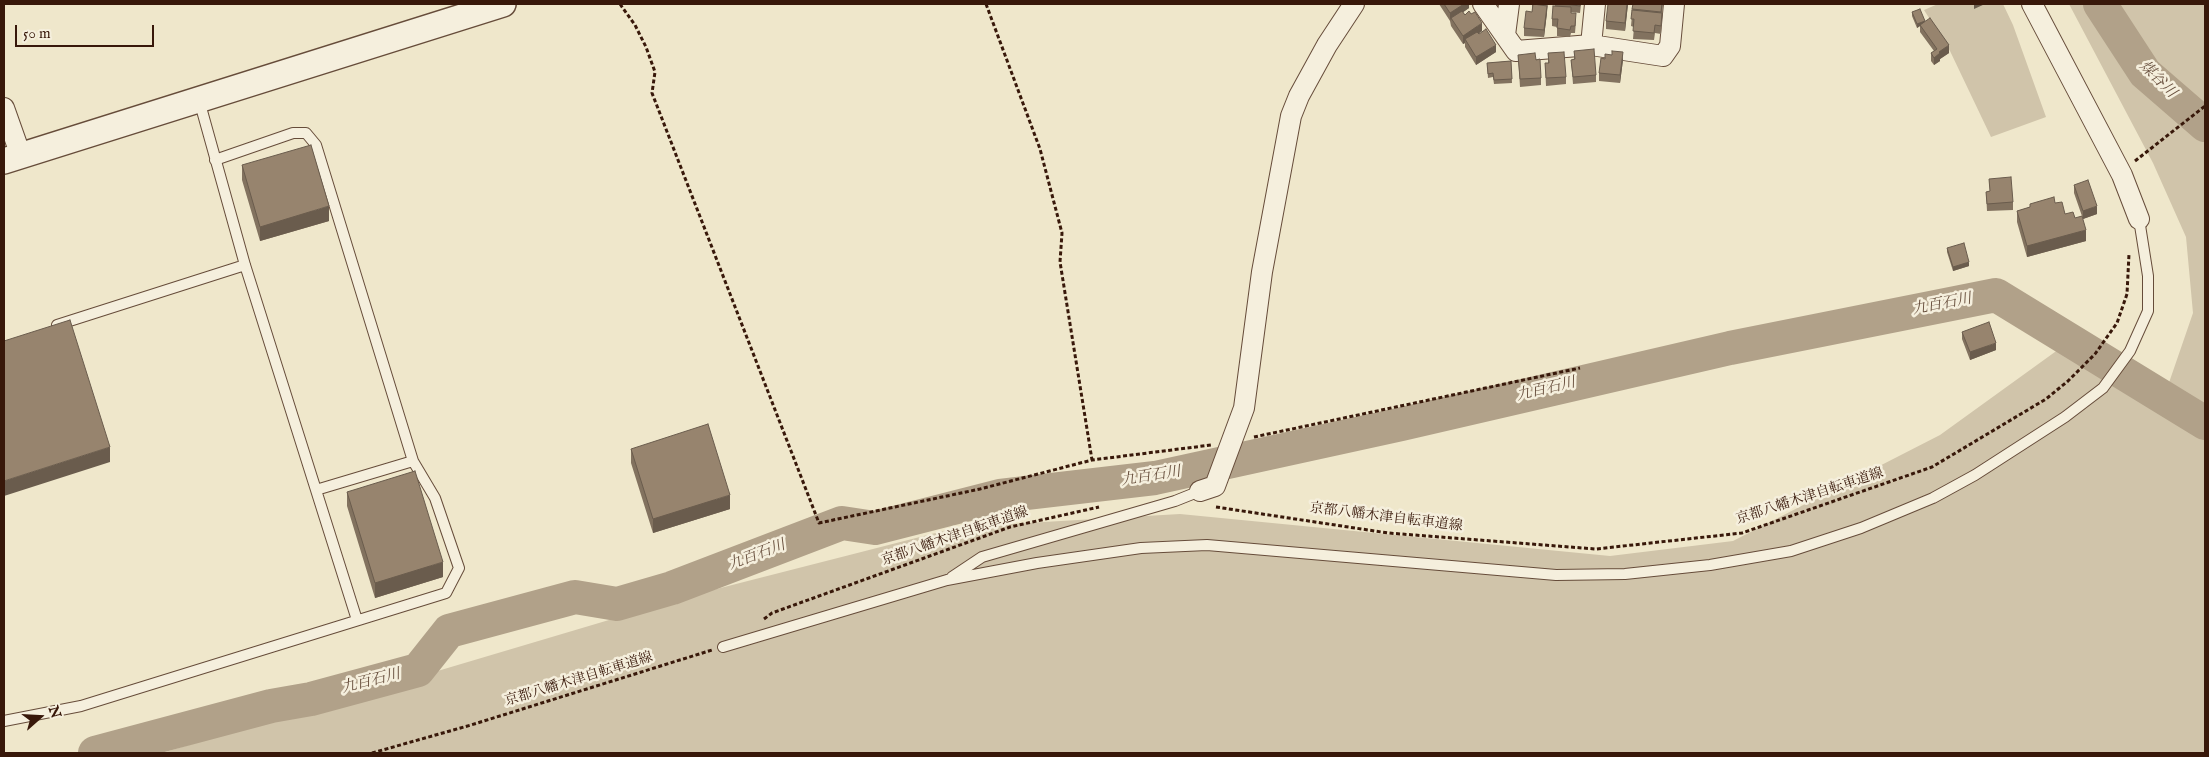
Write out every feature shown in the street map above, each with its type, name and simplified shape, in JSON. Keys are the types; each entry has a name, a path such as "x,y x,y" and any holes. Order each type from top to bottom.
{"street":[{"path":"4,108 13,159 503,4"},
{"path":"1208,489 1232,442 1244,408 1262,272 1291,116 1313,71 1354,4"},
{"path":"1484,4 1516,51 1591,46 1663,56 1670,46 1674,4"},
{"path":"1506,35 1509,4"},
{"path":"1591,46 1595,4"},
{"path":"2032,4 2125,171 2139,219"}],"lane":[{"path":"199,100 245,265 357,620"},
{"path":"4,721 81,706 446,593 459,568 436,498 413,461 316,145 306,133 293,133 215,160"},
{"path":"723,647 947,580 1037,563 1132,549 1208,545 1556,575 1625,574 1710,565 1791,551 1861,528 1933,498 1975,475 2065,417 2103,388 2130,352 2148,311 2148,276 2139,219"},
{"path":"50,328 245,265"},
{"path":"316,490 413,461"},
{"path":"947,580 982,556 1175,501 1208,489"}],"path":[{"path":"620,4 635,25 646,47 655,72 652,93 819,523 980,489 1092,460 1232,442 1580,368"},
{"path":"986,4 1040,149 1062,233 1060,262 1092,460"},
{"path":"2125,171 2205,106"},
{"name":"京都八幡木津自転車道線","path":"1214,506 1388,533 1596,549 1742,533 1932,467 2046,399 2068,381 2095,354 2116,323 2127,294 2129,255 2127,245"},
{"name":"京都八幡木津自転車道線","path":"756,624 772,613 1010,528 1106,505"},
{"name":"京都八幡木津自転車道線","path":"372,753 471,725 723,647"}],"shaded area":[{"path":"1938,4 2003,4 2013,25 2046,117 1991,137 1950,51 1924,10"},
{"path":"2069,4 2205,4 2205,753 162,753 693,595 959,527 1180,514 1610,556 1733,541 1940,435 2066,344 2162,403 2193,313 2186,237 2153,163"}],"building":[{"path":"1444,4 1464,4 1450,13"},
{"path":"1533,4 1547,6 1544,30 1524,28 1526,11 1532,12"},
{"path":"1608,4 1627,4 1625,23 1606,21"},
{"path":"1633,4 1662,4 1661,12 1632,9"},
{"path":"1553,6 1571,7 1571,13 1576,13 1575,26 1571,26 1570,30 1557,28 1558,19 1552,19"},
{"path":"1920,9 1925,21 1917,24 1912,12"},
{"path":"1632,10 1662,13 1661,26 1655,25 1654,33 1633,31 1634,19 1631,19"},
{"path":"1462,11 1465,15 1469,11 1471,14 1475,12 1482,23 1463,36 1451,18"},
{"path":"1930,18 1949,45 1934,58 1931,53 1937,49 1920,25"},
{"path":"1486,29 1496,45 1476,57 1465,39 1477,32 1479,34"},
{"path":"1594,49 1596,75 1573,77 1571,60 1575,59 1574,51"},
{"path":"1612,51 1623,52 1620,75 1599,73 1601,58 1605,59 1605,54 1612,55"},
{"path":"1564,52 1566,77 1546,78 1545,63 1549,63 1548,53"},
{"path":"1535,53 1536,60 1540,59 1541,78 1520,79 1518,55"},
{"path":"1511,61 1512,79 1494,80 1493,73 1488,74 1487,63"},
{"path":"311,145 329,206 260,227 242,165"},
{"path":"2011,177 2013,202 1987,204 1986,192 1990,191 1989,179"},
{"path":"2088,180 2097,206 2083,211 2074,185"},
{"path":"2054,197 2055,203 2062,202 2065,214 2073,212 2075,218 2082,216 2086,230 2027,246 2017,211 2030,207 2030,204"},
{"path":"1964,243 1969,262 1953,267 1947,248"},
{"path":"70,320 110,447 4,481 4,341"},
{"path":"1989,322 1996,343 1970,352 1962,332"},
{"path":"708,424 730,495 653,519 631,449"},
{"path":"415,471 443,562 375,583 347,492"}],"waterway":[{"name":"煤谷川","path":"2100,4 2145,73 2205,125"},
{"name":"九百石川","path":"95,753 271,706 311,699 418,670 449,631 575,597 617,604 672,588 842,523 875,528 1000,496 1155,478 1402,424 1730,348 1996,295 2205,423"}]}
